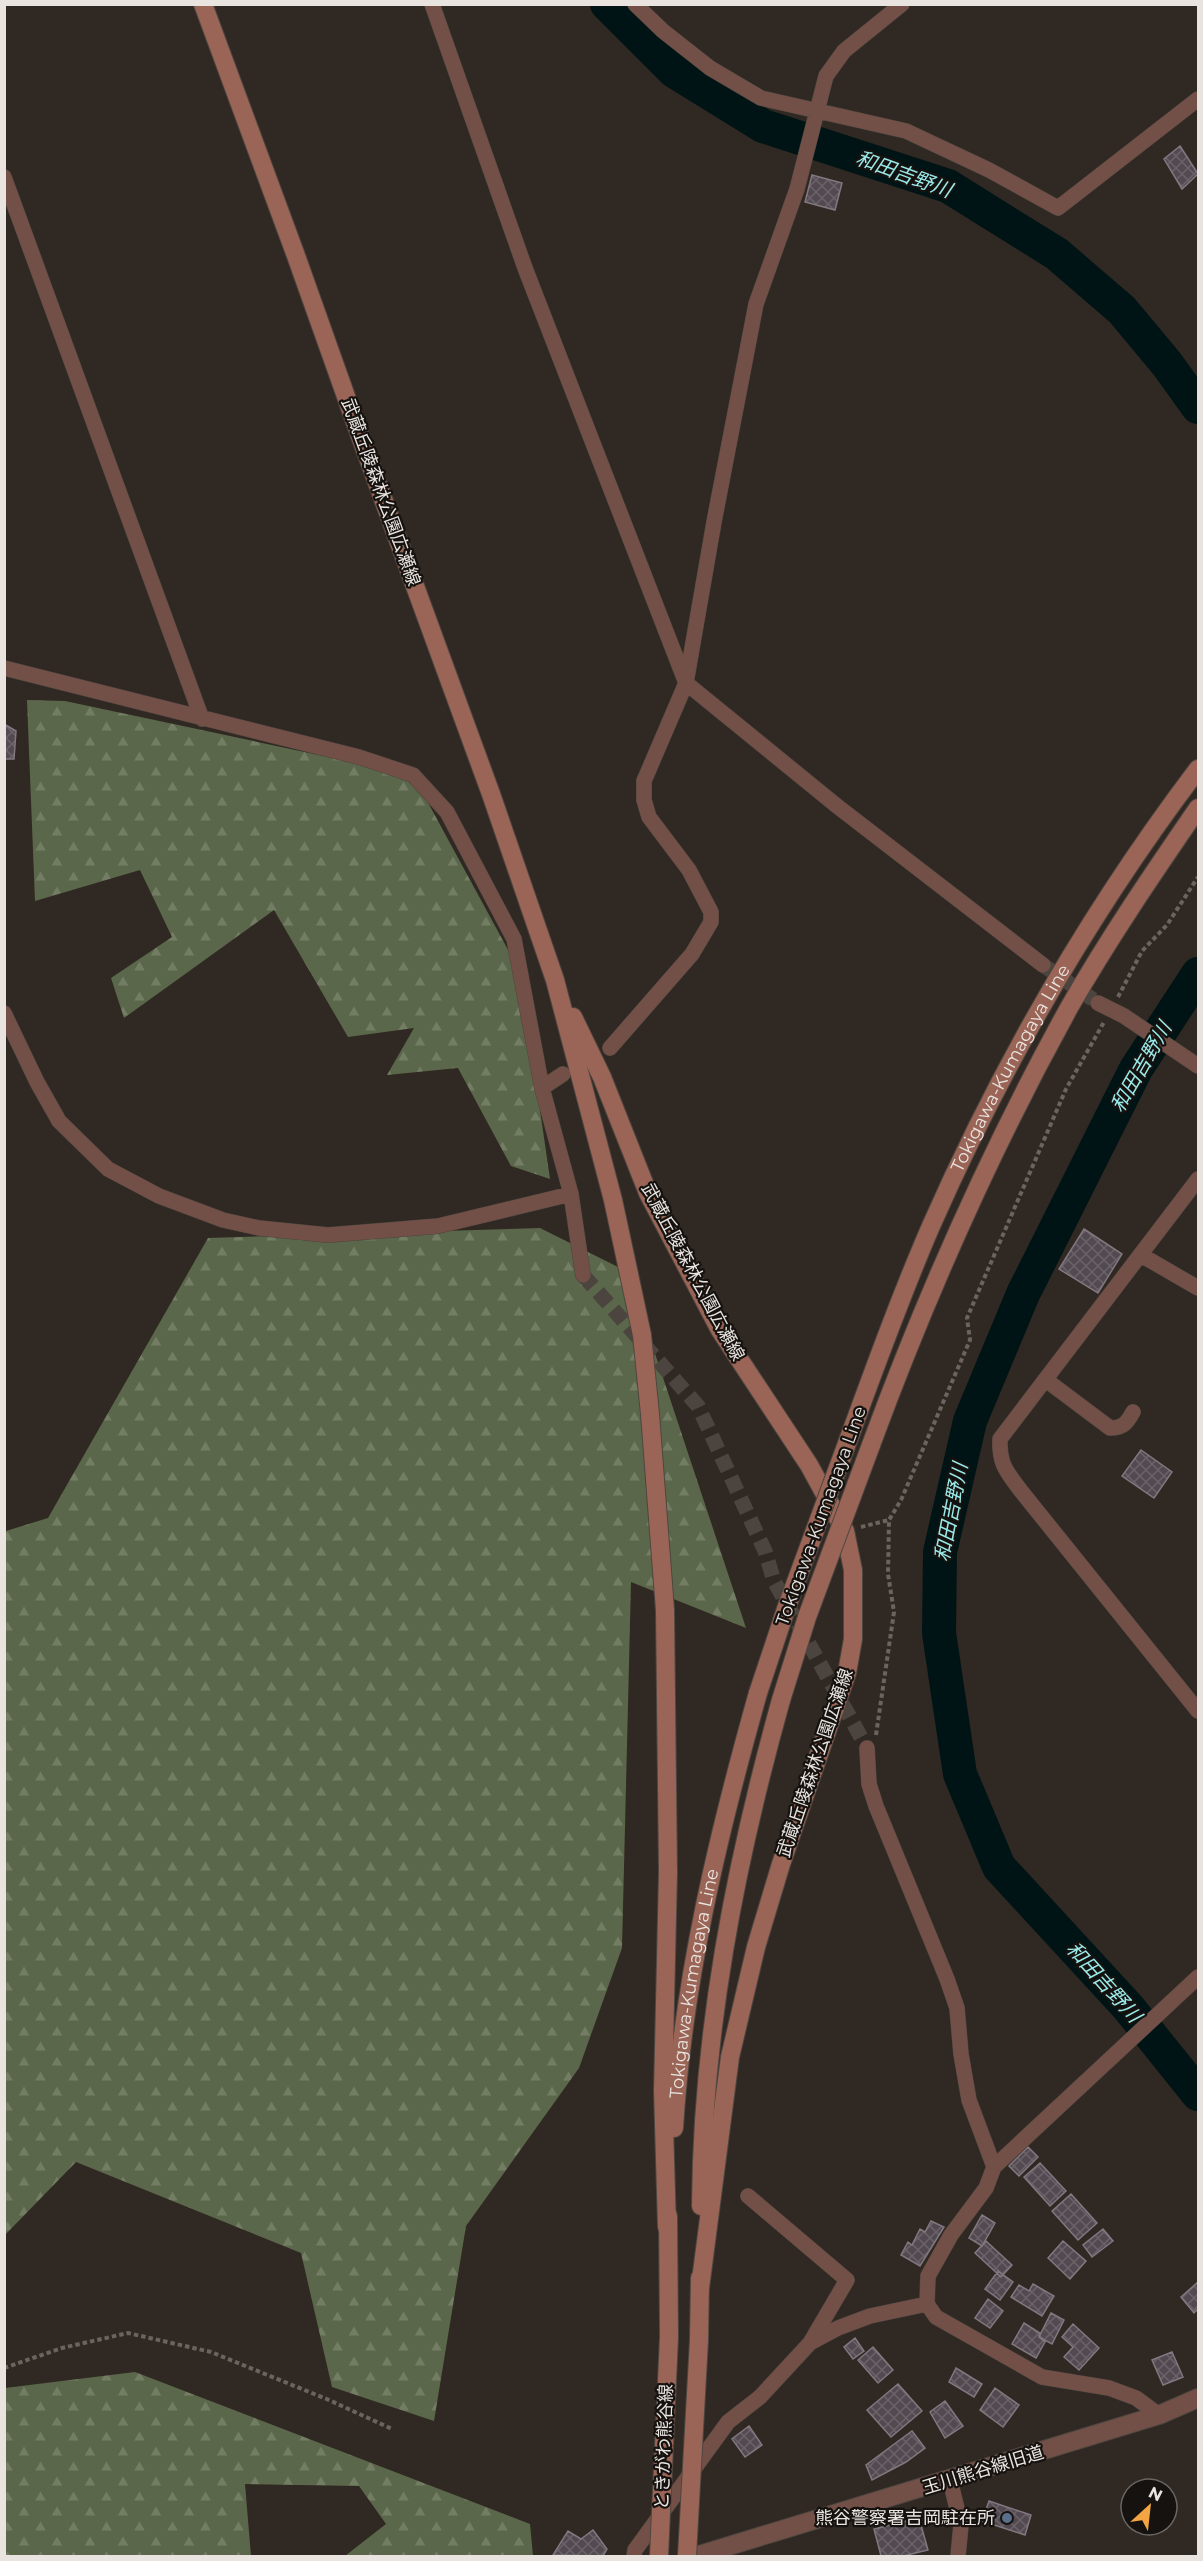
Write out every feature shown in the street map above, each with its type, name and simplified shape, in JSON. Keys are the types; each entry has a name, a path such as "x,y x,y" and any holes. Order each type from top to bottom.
{"main road":[{"name":"武蔵丘陵森林公園広瀬線","path":"203,4 491,794 555,980 613,1200 642,1335 665,1610 668,1872 663,2091 667,2227"},
{"name":"Tokigawa-Kumagaya Line","path":"669,2337 667,2227 674,2123 692,1978 714,1864 738,1765 786,1609 880,1353 932,1226 1012,1060 1051,991 1126,869 1198,768"},
{"name":"Tokigawa-Kumagaya Line","path":"699,2340 701,2160 717,1995 739,1866 781,1700 807,1617 901,1363 950,1246 994,1151 1071,1004 1147,883 1198,808"},
{"name":"武蔵丘陵森林公園広瀬線","path":"555,980 602,1077 648,1193 720,1330 809,1465 845,1531 854,1569 853,1639 847,1673 781,1864 739,2014 728,2068 700,2288"},
{"name":"ときがわ熊谷線","path":"659,2556 669,2337"},
{"name":"ときがわ熊谷線","path":"687,2556 699,2340"}],"street":[{"path":"432,4 525,268 686,683 837,806 1043,965"},
{"path":"636,4 663,31 710,68 761,98 906,131 989,170 1058,208 1198,99"},
{"path":"610,1048 692,954 711,922 711,912 689,870 649,817 644,800 644,781 686,683 756,304 797,189 826,75 844,51 902,4"},
{"path":"4,177 202,718"},
{"path":"4,668 359,756 413,776 420,783 447,812 514,939 542,1088 571,1194 583,1275"},
{"path":"1111,1009 1198,1066"},
{"path":"4,1013 37,1082 59,1121 108,1169 159,1196 223,1220 259,1228 328,1235 438,1226 571,1194"},
{"path":"542,1088 563,1074"},
{"path":"1198,1179 1000,1439 1001,1464 1135,1636 1198,1711"},
{"path":"1141,1255 1198,1288"},
{"path":"1046,1380 1110,1428 1118,1428 1126,1424 1133,1412"},
{"path":"867,1748 869,1784 876,1806 957,2008 961,2054 969,2100 994,2167"},
{"path":"1159,2415 1136,2398 1109,2388 1042,2377 936,2317 927,2304 928,2276 951,2235 986,2188 994,2167 1198,1977"},
{"path":"634,2556 635,2550 728,2422 760,2397 810,2343 847,2280 748,2196"},
{"path":"810,2343 838,2328 870,2316 927,2304"},
{"name":"玉川熊谷線旧道","path":"696,2556 1159,2415 1198,2398"},
{"path":"950,2480 960,2525 958,2556"}],"path":[{"path":"867,1748 875,1741 894,1612 888,1574 889,1520 905,1490 970,1340 967,1318 1066,1089 1142,951 1167,926 1198,878"},
{"path":"845,1531 889,1520"},
{"path":"4,2368 62,2348 128,2333 211,2352 329,2400 392,2429"}],"green space":[{"path":"27,700 65,701 413,775 520,972 550,1179 511,1166 458,1068 387,1075 414,1028 348,1037 274,910 124,1018 111,978 172,937 140,870 35,901"},
{"path":"540,1228 628,1272 746,1628 631,1582 622,1948 579,2068 466,2226 434,2421 332,2387 301,2253 76,2162 5,2235 4,1528 6,1531 48,1518 208,1238"},
{"path":"135,2372 530,2524 533,2556 345,2556 386,2524 359,2486 245,2484 251,2556 5,2556 5,2388"}],"building":[{"path":"1180,146 1198,174 1182,189 1164,159"},
{"path":"812,175 842,183 835,210 805,202"},
{"path":"4,724 16,731 14,759 4,759"},
{"path":"1084,1229 1122,1254 1098,1293 1059,1269"},
{"path":"1141,1450 1172,1472 1154,1498 1122,1476"},
{"path":"1028,2147 1038,2157 1019,2176 1009,2166"},
{"path":"1040,2163 1066,2191 1050,2206 1024,2177"},
{"path":"1071,2194 1097,2223 1078,2240 1052,2211"},
{"path":"982,2215 995,2223 982,2246 969,2238"},
{"path":"931,2221 944,2227 920,2266 901,2255 908,2242 912,2245 920,2229 925,2232"},
{"path":"1103,2229 1113,2241 1092,2257 1083,2245"},
{"path":"986,2241 1012,2265 1001,2277 975,2253"},
{"path":"1063,2241 1086,2261 1070,2279 1048,2258"},
{"path":"998,2271 1013,2282 1000,2300 985,2289"},
{"path":"1198,2282 1198,2309 1194,2313 1181,2297"},
{"path":"1033,2284 1054,2296 1042,2316 1011,2297 1019,2285 1029,2291"},
{"path":"988,2299 1003,2311 990,2328 975,2318"},
{"path":"1051,2313 1064,2320 1052,2344 1039,2337"},
{"path":"1024,2323 1040,2333 1039,2337 1045,2342 1036,2358 1012,2344"},
{"path":"1073,2324 1099,2348 1079,2370 1064,2357 1073,2347 1062,2337"},
{"path":"855,2338 864,2351 853,2359 844,2347"},
{"path":"873,2347 893,2370 878,2383 858,2360"},
{"path":"1172,2352 1183,2377 1163,2385 1152,2360"},
{"path":"956,2368 982,2384 974,2397 949,2382"},
{"path":"898,2384 922,2411 891,2437 867,2410"},
{"path":"995,2388 1019,2405 1003,2427 980,2410"},
{"path":"945,2401 963,2426 945,2438 930,2412"},
{"path":"749,2426 762,2445 745,2457 732,2439"},
{"path":"912,2431 925,2448 906,2462 872,2480 866,2465"},
{"path":"989,2501 1031,2515 1025,2535 982,2521"},
{"path":"919,2518 928,2550 903,2556 881,2556 874,2529"},
{"path":"593,2530 607,2549 603,2556 553,2555 568,2531 581,2539"}],"waterway":[{"name":"和田吉野川","path":"607,4 674,71 763,126 948,186 1057,254 1122,310 1167,364 1198,407"},
{"name":"和田吉野川","path":"1198,974 1136,1069 1023,1294 970,1421 940,1552 939,1633 960,1774 999,1867 1128,2007 1198,2094"}],"tunnel":[{"path":"1043,965 1098,1003"},
{"path":"583,1275 698,1406 765,1551 774,1581 867,1748"}],"place":[{"name":"熊谷警察署吉岡駐在所","path":"1007,2518"}]}
